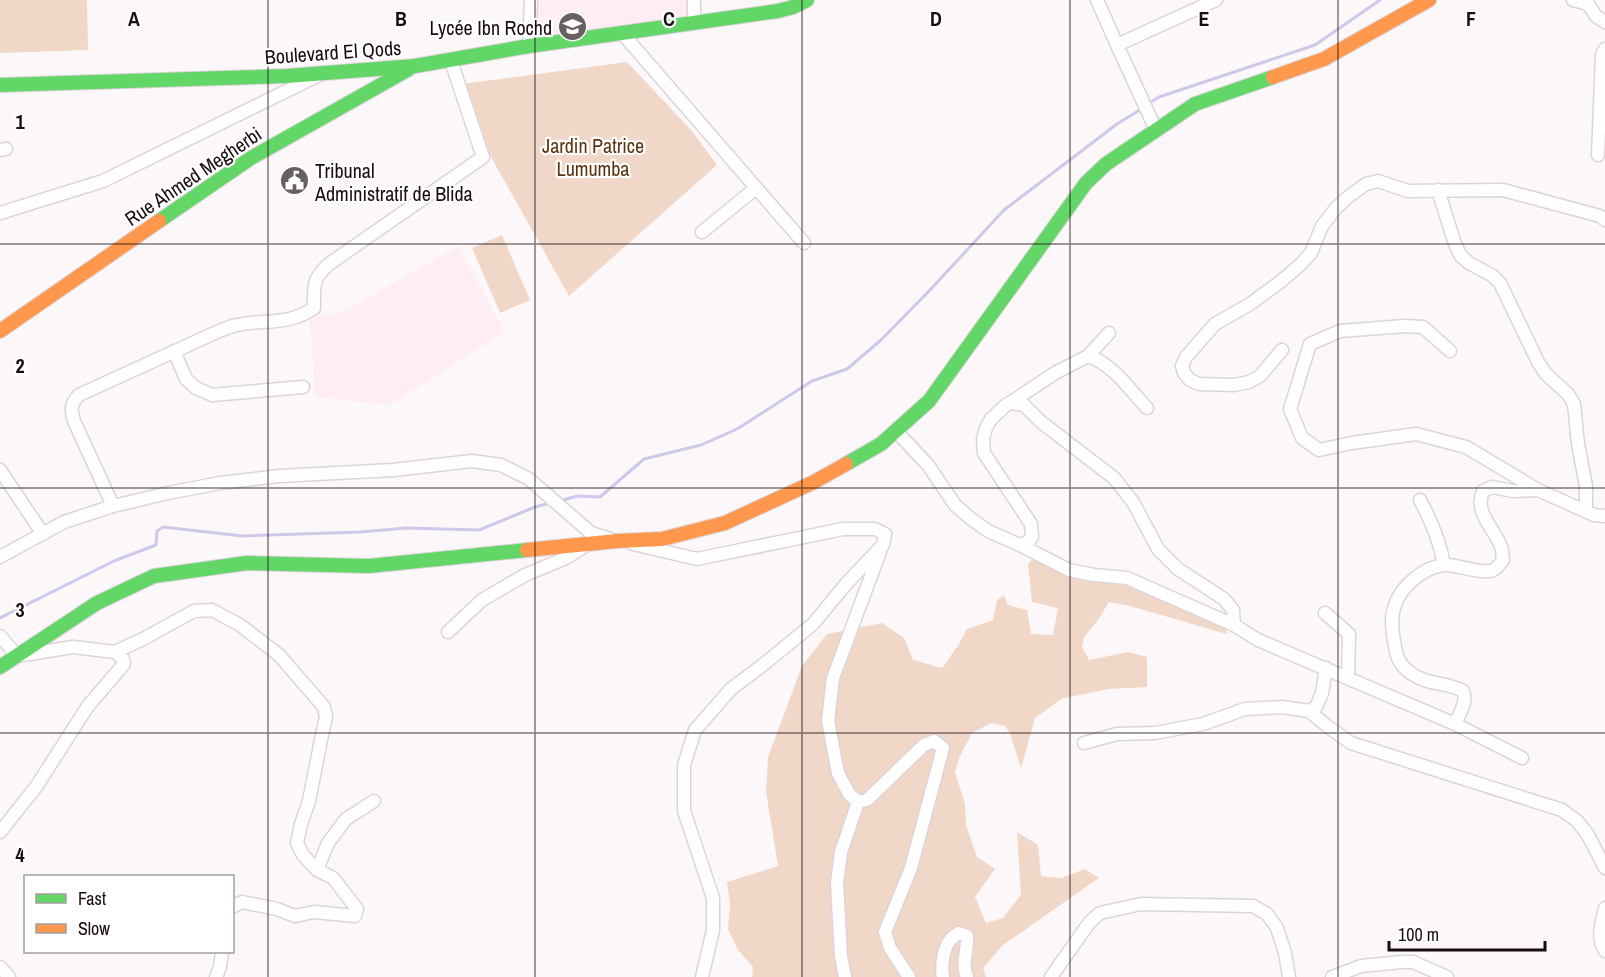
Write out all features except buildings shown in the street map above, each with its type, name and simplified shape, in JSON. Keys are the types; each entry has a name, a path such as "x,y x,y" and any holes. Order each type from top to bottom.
{"street":[{"path":"530,46 531,0"},
{"path":"694,0 694,23"},
{"name":"Boulevard El Qods","path":"0,86 322,74 415,66 530,46 778,11 807,0"},
{"path":"1097,0 1156,130"},
{"path":"1118,45 1216,0"},
{"path":"0,667 97,603 154,576 247,563 369,566 590,539 617,541 662,539 725,523 814,482 881,444 929,402 1086,183 1106,164 1195,104 1324,59 1429,0"},
{"path":"1573,0 1588,4 1596,16 1605,22"},
{"path":"622,33 804,243"},
{"path":"1598,155 1603,101 1602,54 1605,49"},
{"path":"113,506 74,421 70,410 72,403 79,395 237,325 303,316 314,308 314,285 319,273 329,264 483,157 451,61"},
{"name":"Rue Ahmed Megherbi","path":"0,332 251,158 415,66"},
{"path":"0,213 103,181 322,74"},
{"path":"278,76 285,84 280,94"},
{"path":"1282,350 1260,376 1250,382 1234,385 1199,384 1184,374 1182,366 1186,357 1215,324 1250,304 1281,282 1301,264 1311,253 1322,226 1336,208 1366,184 1378,181 1408,191 1503,190 1600,216 1605,220"},
{"path":"702,232 756,188"},
{"path":"1438,190 1461,256 1500,283 1538,362 1546,374 1568,394 1574,404 1578,444 1586,486 1595,514"},
{"path":"1450,351 1423,327 1405,326 1340,331 1310,344 1290,409 1302,438 1319,450 1416,434 1466,447 1538,490 1595,514 1605,524"},
{"path":"1020,544 1028,542 1032,537 1031,525 984,453 983,439 986,428 1006,404 1055,373 1088,356 1109,333"},
{"path":"174,351 186,379 196,388 212,395 303,387"},
{"path":"1088,356 1100,360 1147,408"},
{"path":"1010,403 1024,405 1041,423 1114,478 1133,502 1158,549 1178,569 1224,599 1233,610 1234,625"},
{"path":"896,431 928,465 955,506 987,531 1020,544 1069,570 1094,576 1126,578 1234,625 1258,640 1455,724 1522,758"},
{"path":"0,557 64,522 113,506 178,491 279,476 393,470 472,461 501,465 529,479 590,539"},
{"path":"0,470 43,534"},
{"path":"1455,724 1464,702 1463,691 1446,684 1415,677 1405,669 1397,659 1391,621 1394,606 1406,586 1418,575 1432,568 1444,565 1489,572 1496,568 1503,560 1502,549 1482,513 1483,491 1491,487 1513,491 1538,490"},
{"path":"1420,500 1438,538 1444,565"},
{"path":"617,541 697,559 843,530 875,529 885,534 883,545 833,678 828,721 838,773 849,794 858,801 867,800 924,745 934,741 943,748 911,868 885,932 890,948 909,977"},
{"path":"448,632 482,600 525,575 566,558 590,539"},
{"path":"702,977 713,930 713,898 684,811 684,765 695,730 731,689 813,624 846,584 883,545"},
{"path":"115,652 194,611 212,610 240,625 279,655 324,707 326,717 309,801 297,843 303,855 317,870 333,878 357,909 355,916 314,912 295,916 277,909 242,902 234,906"},
{"path":"1325,613 1349,634 1348,677"},
{"path":"0,636 16,656"},
{"path":"0,832 36,787 88,706 124,664 123,658 115,652 73,647 16,656"},
{"path":"1309,711 1316,707 1322,693 1326,668"},
{"path":"1084,743 1117,734 1155,733 1203,724 1245,709 1282,707 1309,711 1351,743 1562,810 1577,821 1588,835 1605,868"},
{"path":"317,870 328,843 346,819 374,801"},
{"path":"845,977 841,956 837,883 841,852 858,801"},
{"path":"1051,977 1089,923 1100,913 1141,904 1253,906 1266,914 1277,928 1285,953 1289,977"},
{"path":"1605,908 1599,935 1605,951"},
{"path":"943,977 944,954 951,939 959,933 967,936 968,946 963,969 967,977"},
{"path":"216,977 222,953"},
{"path":"1332,977 1361,966 1402,962 1413,962 1447,977"},
{"path":"0,967 9,977"}],"shaded area":[{"name":"Lycée Ibn Rochd","path":"535,0 689,0 690,18 534,37"},
{"path":"458,246 505,332 390,405 315,397 310,319 346,310"}],"green space":[{"path":"0,0 87,0 88,50 0,53"},
{"name":"Jardin Patrice Lumumba","path":"627,62 692,131 717,165 569,296 491,157 463,84"},
{"path":"502,235 530,300 500,313 472,248"},
{"path":"1035,556 1080,580 1113,582 1150,591 1226,629 1227,634 1109,602 1084,637 1082,647 1089,660 1128,652 1147,657 1147,687 1108,689 1061,699 1035,718 1021,768 1010,733 1005,726 991,723 972,733 959,758 955,772 965,804 966,825 977,857 995,869 975,897 986,923 1003,918 1021,895 1017,832 1038,845 1041,876 1061,878 1085,869 1099,878 1003,945 983,968 986,977 752,977 753,967 738,950 728,929 730,904 727,882 778,866 766,792 768,757 802,666 827,634 882,623 904,638 913,660 942,668 967,629 993,620 997,600 1004,595 1008,605 1027,610 1031,634 1053,635 1058,608 1032,602 1028,564"}],"waterway":[{"path":"1148,104 1159,97 1315,45 1380,0"},
{"path":"560,501 577,496 600,497 644,459 701,445 737,429 812,381 847,369 881,340 1004,210 1117,124 1143,108"},
{"path":"0,618 114,561 156,545 157,531 163,527 242,536 406,528 479,530 550,503"}],"traffic: fast":[{"path":"0,85 287,76 415,66 529,46 778,11 807,0"},
{"path":"159,221 251,158 409,69"},
{"path":"846,464 881,444 929,401 1086,183 1106,164 1195,104 1273,77"},
{"path":"0,667 97,603 154,576 247,563 369,566 527,550"}],"traffic: slow":[{"path":"1273,77 1324,59 1429,0"},
{"path":"0,331 159,221"},
{"path":"527,550 662,539 725,523 814,482 846,464"}],"place":[{"name":"Lycée Ibn Rochd","path":"573,27"},
{"name":"Tribunal Administratif de Blida","path":"294,181"}]}
